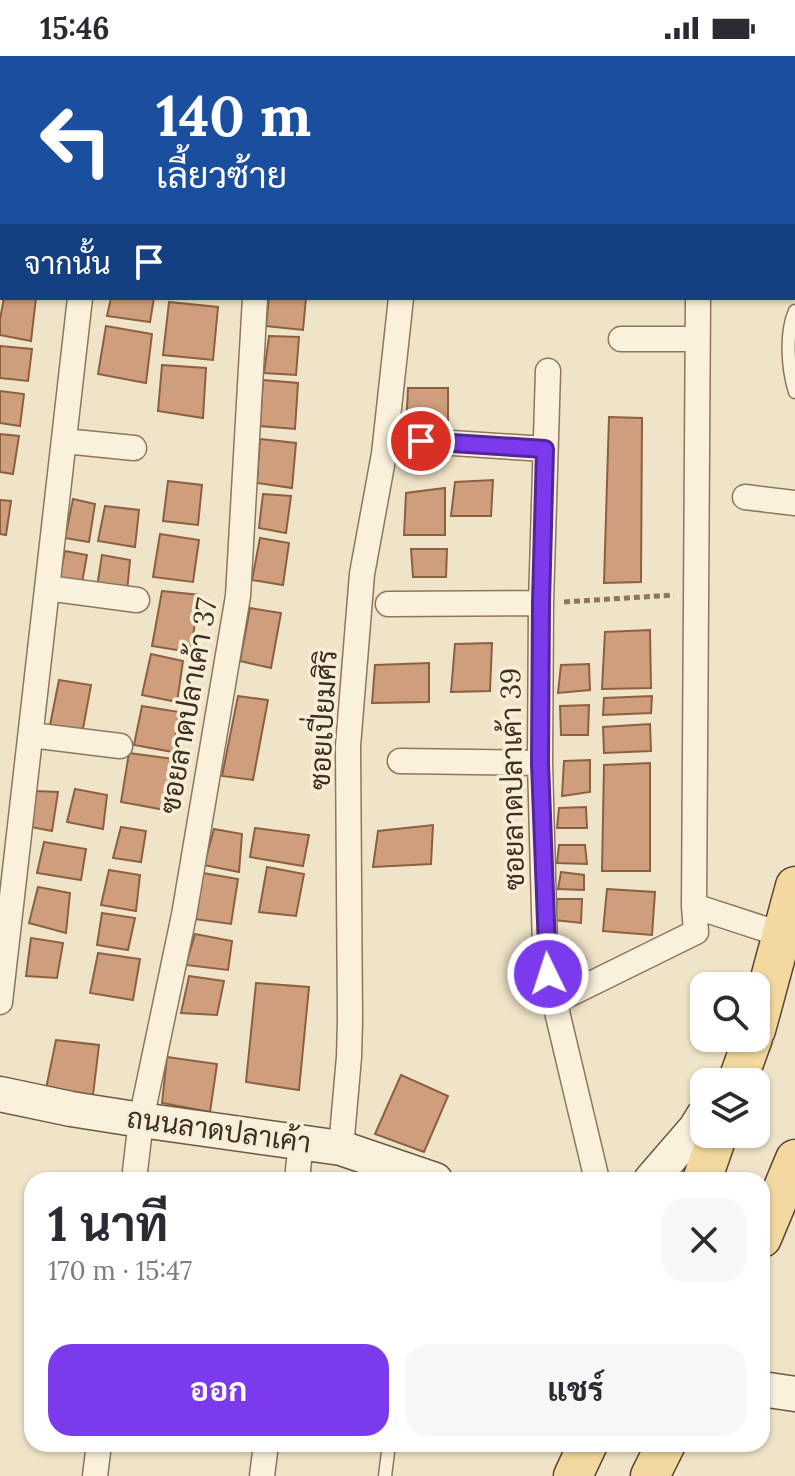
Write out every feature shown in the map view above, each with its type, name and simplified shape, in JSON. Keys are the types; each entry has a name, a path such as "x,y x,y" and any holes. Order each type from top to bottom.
{"main road":[{"path":"770,983 789,920 795,886"},
{"path":"789,920 784,984 785,997 795,1009"},
{"name":"ถนนลาดปลาเค้า","path":"0,1094 141,1120 341,1148 412,1172"},
{"path":"658,1172 690,1135"},
{"path":"705,1172 713,1148"},
{"path":"770,1220 786,1185"},
{"path":"770,1390 795,1394"},
{"path":"571,1476 576,1452"},
{"path":"571,1476 584,1452"},
{"path":"650,1476 662,1452"}],"street":[{"path":"0,1002 80,300"},
{"name":"ซอยลาดปลาเค้า 37","path":"135,1172 141,1120 184,915 238,596 255,300"},
{"name":"ซอยเปี่ยมศิริ","path":"341,1148 350,1033 348,746 362,574 384,454 401,300"},
{"path":"556,1001 696,932 698,300"},
{"path":"621,339 697,339"},
{"name":"ซอยลาดปลาเค้า 39","path":"548,371 540,763 545,948 548,974 595,1172"},
{"path":"64,441 134,448"},
{"path":"421,441 545,449"},
{"path":"745,497 795,503"},
{"path":"47,588 137,600"},
{"path":"388,604 541,603"},
{"path":"31,735 120,746"},
{"path":"400,761 540,763"},
{"path":"694,906 789,920"},
{"path":"298,1172 301,1141"},
{"path":"95,1476 98,1452"},
{"path":"262,1476 265,1452"}],"lane":[{"path":"795,311 791,319 788,369 795,392"},
{"path":"385,1476 388,1452"}],"path":[{"path":"541,603 695,594"}],"building":[{"path":"4,300 36,300 31,341 0,335"},
{"path":"111,300 154,300 150,322 107,316"},
{"path":"269,300 306,300 303,330 266,326"},
{"path":"169,302 218,307 213,360 163,355"},
{"path":"106,326 152,334 146,383 98,374"},
{"path":"269,336 299,337 296,375 264,373"},
{"path":"0,346 32,349 28,381 0,378"},
{"path":"162,365 206,368 203,418 158,411"},
{"path":"263,380 298,383 295,429 260,426"},
{"path":"408,388 448,388 448,431 406,430"},
{"path":"0,391 24,394 20,426 0,423"},
{"path":"609,417 642,418 641,582 604,583"},
{"path":"0,434 19,436 13,474 0,472"},
{"path":"260,439 296,443 292,488 257,483"},
{"path":"493,480 491,516 451,516 455,482"},
{"path":"168,481 202,485 198,525 163,521"},
{"path":"445,488 445,535 404,535 406,493"},
{"path":"263,494 291,496 286,533 259,528"},
{"path":"73,499 95,504 89,542 65,538"},
{"path":"0,500 11,501 6,535 0,534"},
{"path":"105,506 139,510 135,547 98,541"},
{"path":"160,534 199,540 193,582 153,577"},
{"path":"260,538 289,543 283,585 252,580"},
{"path":"411,549 447,549 446,577 413,577"},
{"path":"65,551 87,555 82,583 59,580"},
{"path":"102,555 130,560 127,592 97,587"},
{"path":"162,591 200,595 190,652 152,646"},
{"path":"250,608 281,613 271,668 240,661"},
{"path":"650,630 651,688 602,689 605,632"},
{"path":"492,643 490,691 451,692 455,644"},
{"path":"151,654 183,661 177,702 142,695"},
{"path":"429,663 429,702 372,703 375,665"},
{"path":"589,664 590,690 558,693 561,665"},
{"path":"59,680 91,685 83,729 50,725"},
{"path":"238,696 268,700 253,780 222,776"},
{"path":"652,696 651,713 603,715 604,698"},
{"path":"589,705 588,735 561,735 560,706"},
{"path":"142,706 179,712 173,752 134,745"},
{"path":"650,724 651,751 604,753 603,727"},
{"path":"129,753 174,759 165,810 121,802"},
{"path":"590,760 590,792 562,796 564,761"},
{"path":"650,763 650,871 602,871 604,765"},
{"path":"75,789 107,795 103,829 67,822"},
{"path":"36,791 58,792 52,831 31,827"},
{"path":"586,807 587,828 557,828 559,808"},
{"path":"433,825 431,864 373,867 378,831"},
{"path":"121,827 146,831 141,862 113,858"},
{"path":"255,828 309,835 303,866 250,857"},
{"path":"214,829 242,834 239,872 204,865"},
{"path":"44,842 86,849 81,880 37,873"},
{"path":"559,845 585,845 587,864 557,863"},
{"path":"267,867 304,874 296,916 259,912"},
{"path":"109,870 140,875 136,911 101,905"},
{"path":"561,872 584,875 584,890 558,889"},
{"path":"203,873 238,879 231,924 194,919"},
{"path":"38,887 70,893 66,933 29,923"},
{"path":"607,889 655,892 652,935 603,931"},
{"path":"557,899 582,899 581,923 555,920"},
{"path":"102,913 135,918 128,950 97,945"},
{"path":"195,934 232,941 228,970 186,965"},
{"path":"31,938 63,943 57,978 26,976"},
{"path":"98,953 140,959 133,1000 90,993"},
{"path":"189,976 224,981 217,1015 181,1013"},
{"path":"256,983 309,987 299,1090 246,1082"},
{"path":"56,1040 99,1045 93,1095 46,1089"},
{"path":"167,1057 217,1064 210,1112 162,1103"},
{"path":"401,1075 448,1096 424,1152 375,1134"}],"route":[{"path":"421,441 545,449 540,763 548,974"}]}
